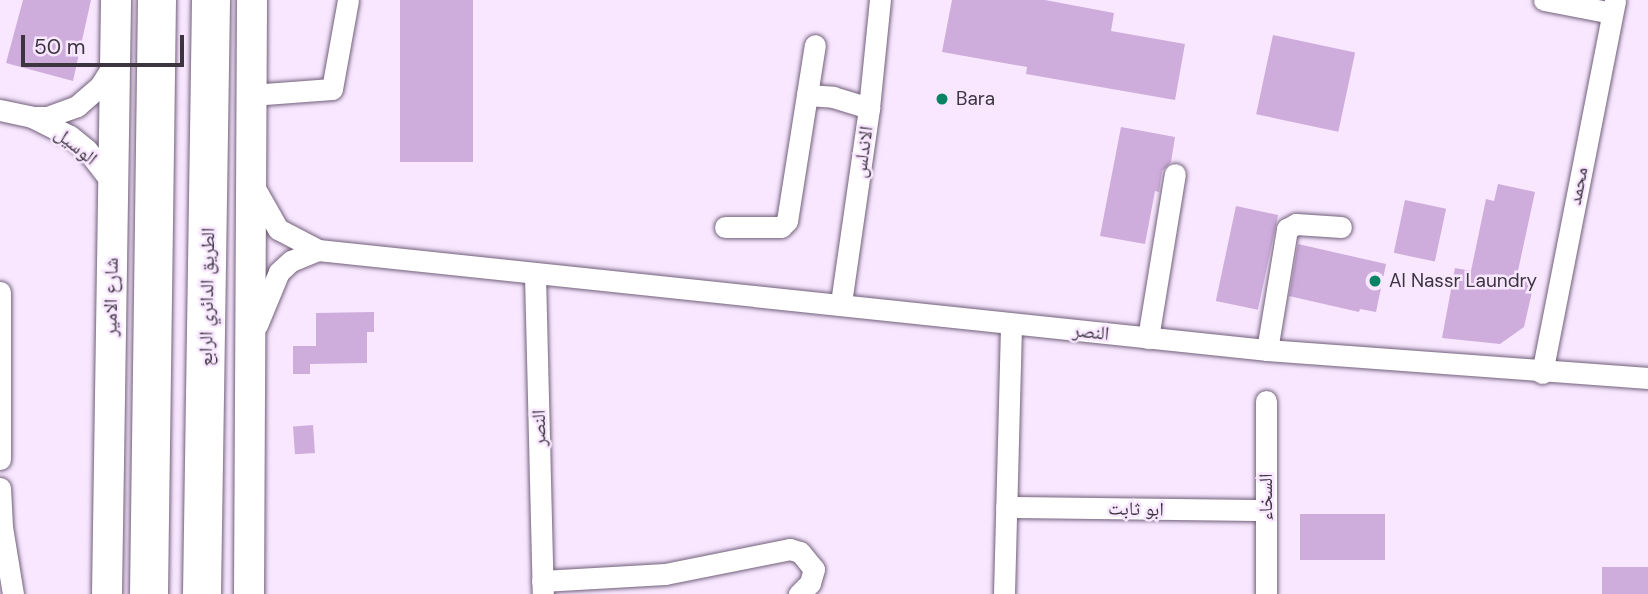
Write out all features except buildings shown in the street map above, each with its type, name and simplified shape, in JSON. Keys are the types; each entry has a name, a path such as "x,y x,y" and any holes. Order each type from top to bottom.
{"highway":[{"path":"149,594 157,0"},
{"name":"الطريق الدائري الرابع","path":"202,594 211,0"}],"main road":[{"name":"شارع الامير","path":"107,594 116,0"},
{"path":"249,594 252,0"}],"street":[{"path":"251,95 332,89 348,0"},
{"name":"الاندلس","path":"841,303 869,108 880,0"},
{"path":"1544,0 1614,7"},
{"name":"محمد","path":"1542,373 1614,7"},
{"path":"725,228 781,227 787,221 815,45"},
{"name":"الوسيل","path":"32,117 62,112 89,97 110,74 116,59"},
{"path":"807,95 833,96 869,108"},
{"name":"الوسيل","path":"0,110 32,117 52,125 87,150 113,184"},
{"path":"1148,338 1175,174"},
{"name":"النصر","path":"250,178 278,229 318,250 535,275 841,303 1011,324 1267,350 1648,379"},
{"path":"1267,350 1287,229 1296,224 1341,227"},
{"path":"250,355 267,296 279,272 291,261 318,250"},
{"name":"النصر","path":"535,275 542,588 665,574 790,549 800,552 814,569 810,583 799,594"},
{"path":"0,292 0,458"},
{"path":"1004,594 1011,324"},
{"name":"السخاء","path":"1266,401 1266,594"},
{"path":"0,488 2,527 13,594"},
{"name":"ابو ثابت","path":"1006,507 1265,510"}],"place":[{"name":"Bara","path":"942,99"},
{"name":"Al Nassr Laundry","path":"1375,281"}]}
